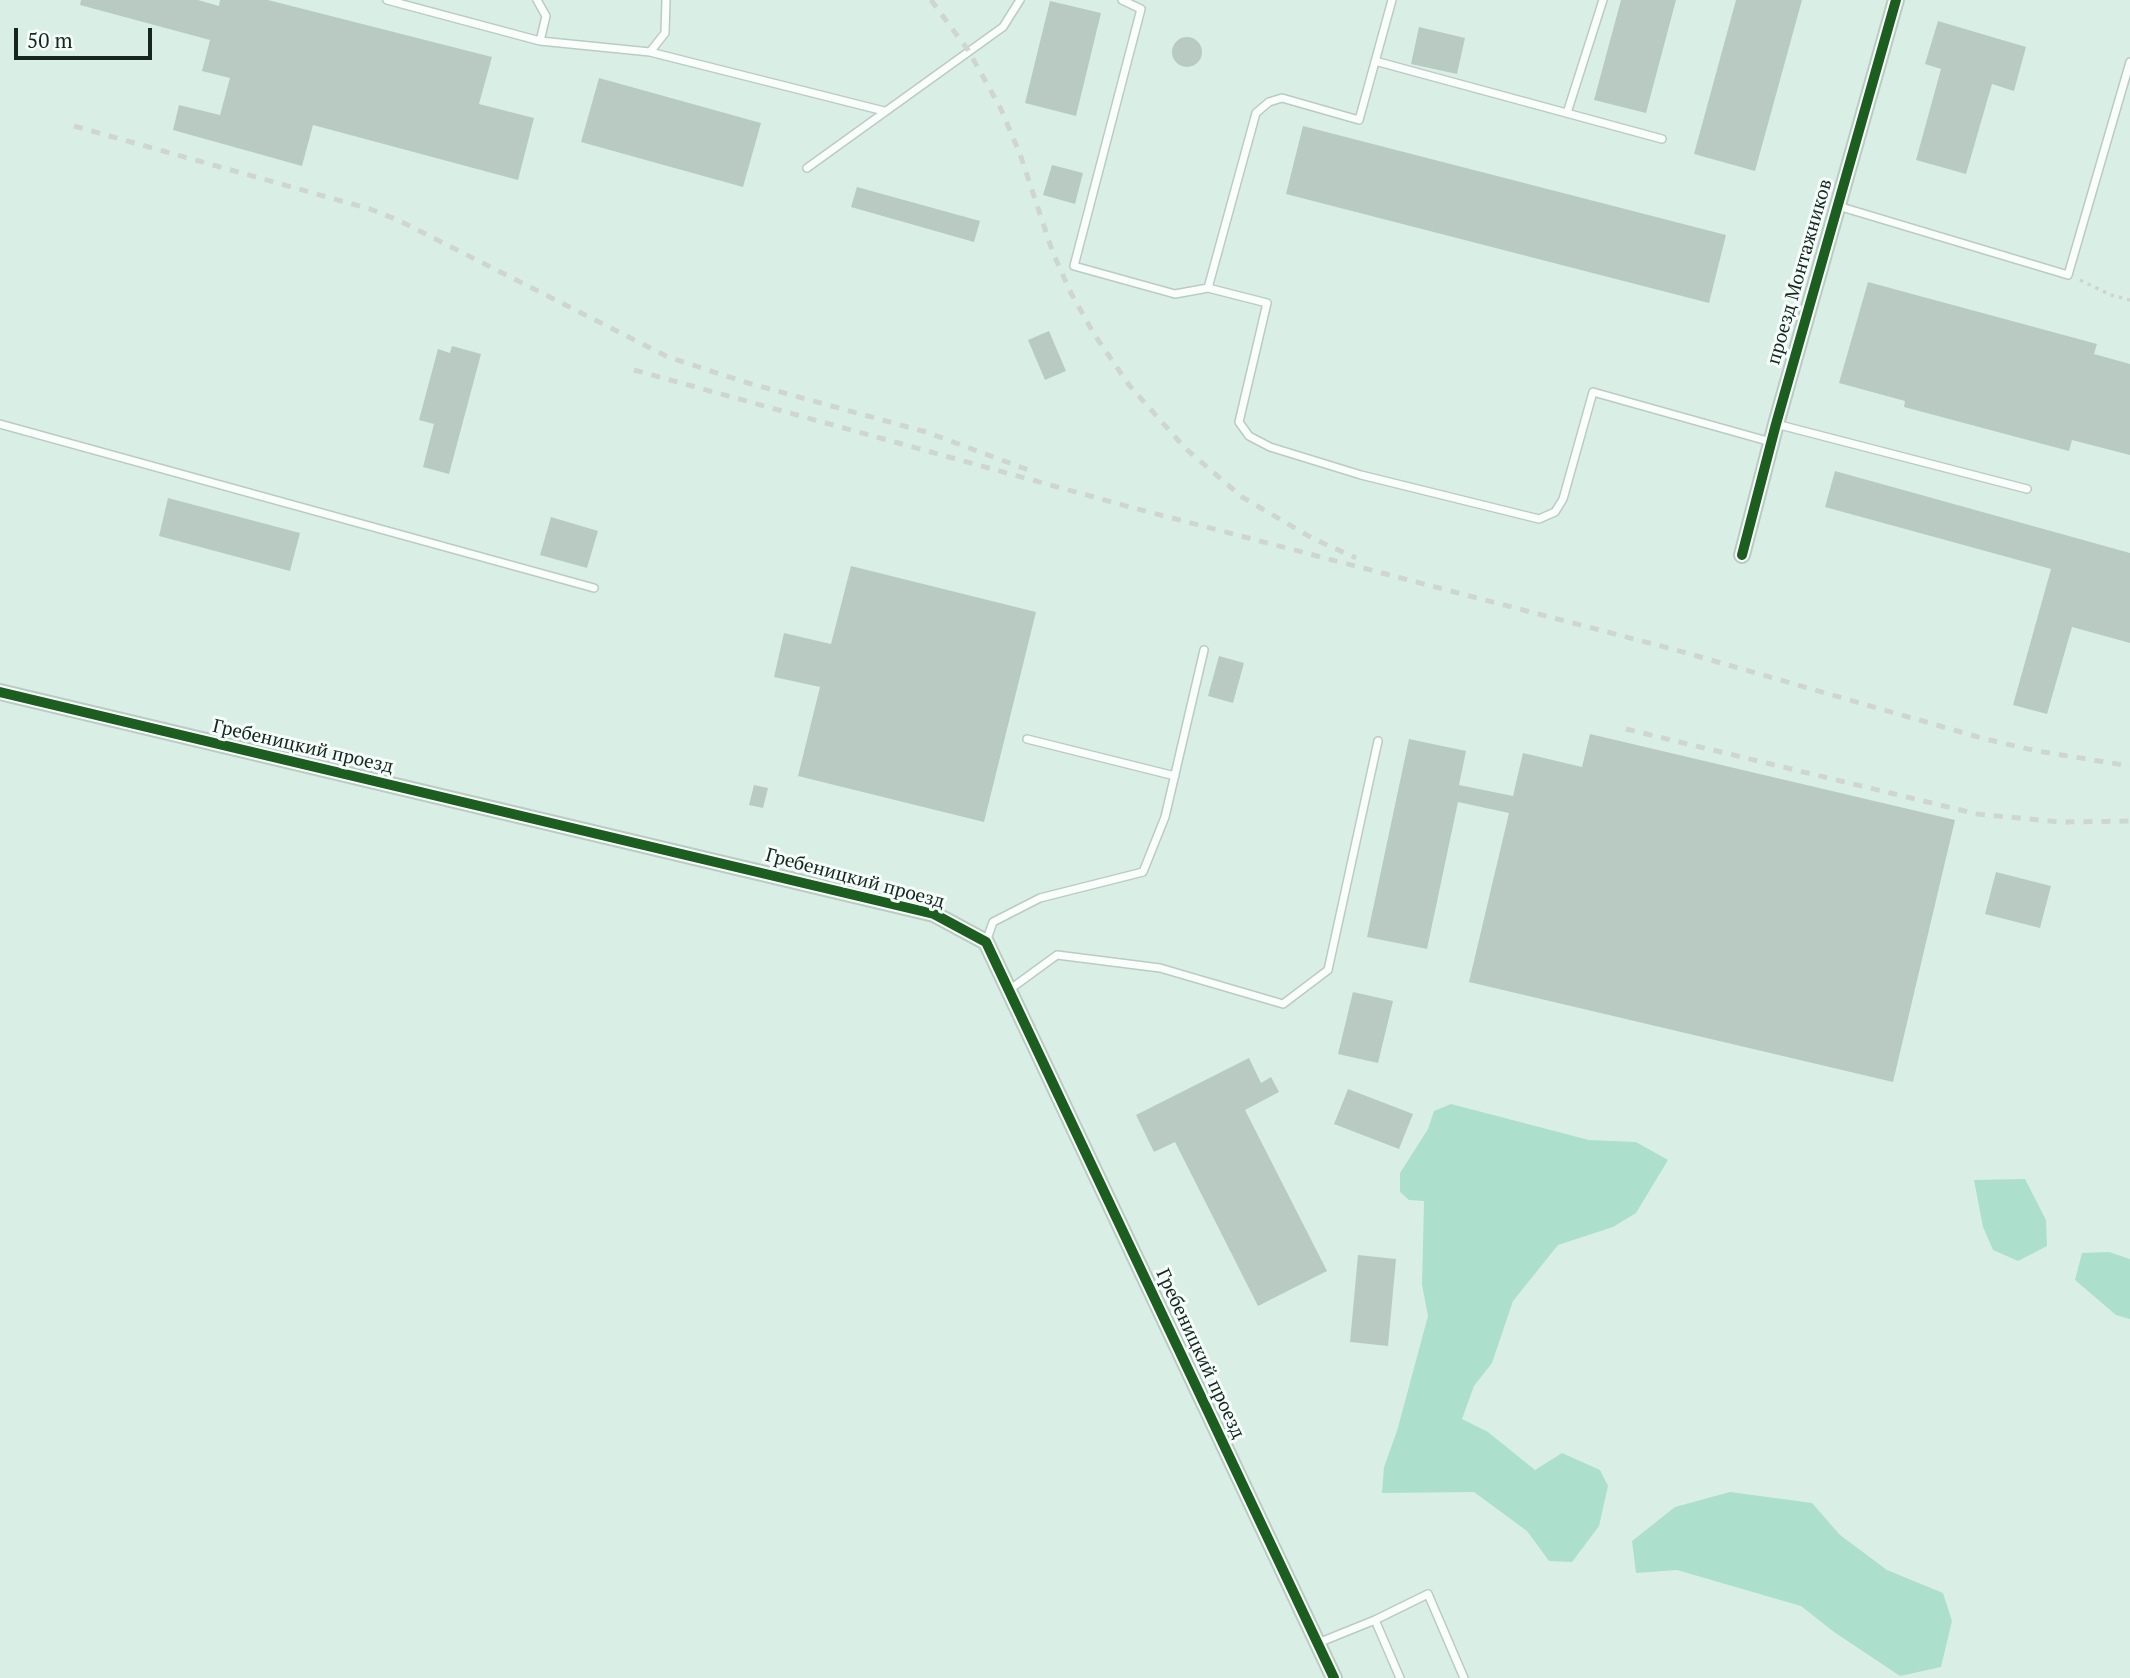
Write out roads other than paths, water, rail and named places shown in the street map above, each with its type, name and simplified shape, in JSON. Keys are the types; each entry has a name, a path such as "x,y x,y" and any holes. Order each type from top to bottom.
{"street":[{"name":"проезд Монтажников","path":"1742,555 1771,442 1896,0"},
{"name":"Гребеницкий проезд","path":"0,692 934,914 986,942 1334,1678"}],"lane":[{"path":"387,0 540,41 650,52 884,111"},
{"path":"537,0 546,16 540,41"},
{"path":"650,52 665,33 666,0"},
{"path":"807,168 1003,27 1020,0"},
{"path":"1122,0 1141,9 1074,266 1175,294 1208,288 1267,303 1238,422 1249,436 1269,447 1361,475 1539,519 1555,512 1563,499 1593,391 1771,442"},
{"path":"1208,288 1256,113 1269,102 1282,98 1359,120 1392,0"},
{"path":"1567,113 1603,0"},
{"path":"1375,61 1662,139"},
{"path":"1837,206 2068,275 2130,62"},
{"path":"0,424 594,587"},
{"path":"1776,424 2027,489"},
{"path":"986,942 993,922 1040,898 1143,872 1166,817 1204,650"},
{"path":"1027,739 1175,776"},
{"path":"1009,990 1057,955 1160,968 1283,1004 1328,970 1378,741"},
{"path":"1317,1643 1375,1620 1427,1594 1464,1678"},
{"path":"1375,1620 1400,1678"}],"railway":[{"path":"931,0 968,50 1000,107 1020,154 1053,253 1071,293 1094,334 1129,385 1185,448 1242,497 1312,538 1356,558"},
{"path":"74,126 370,209 398,220 668,357 748,383 926,432 1034,472"},
{"path":"634,370 1130,507 1676,650 1985,739 2037,751 2130,766"},
{"path":"1626,729 1977,814 2060,822 2130,821"}]}
